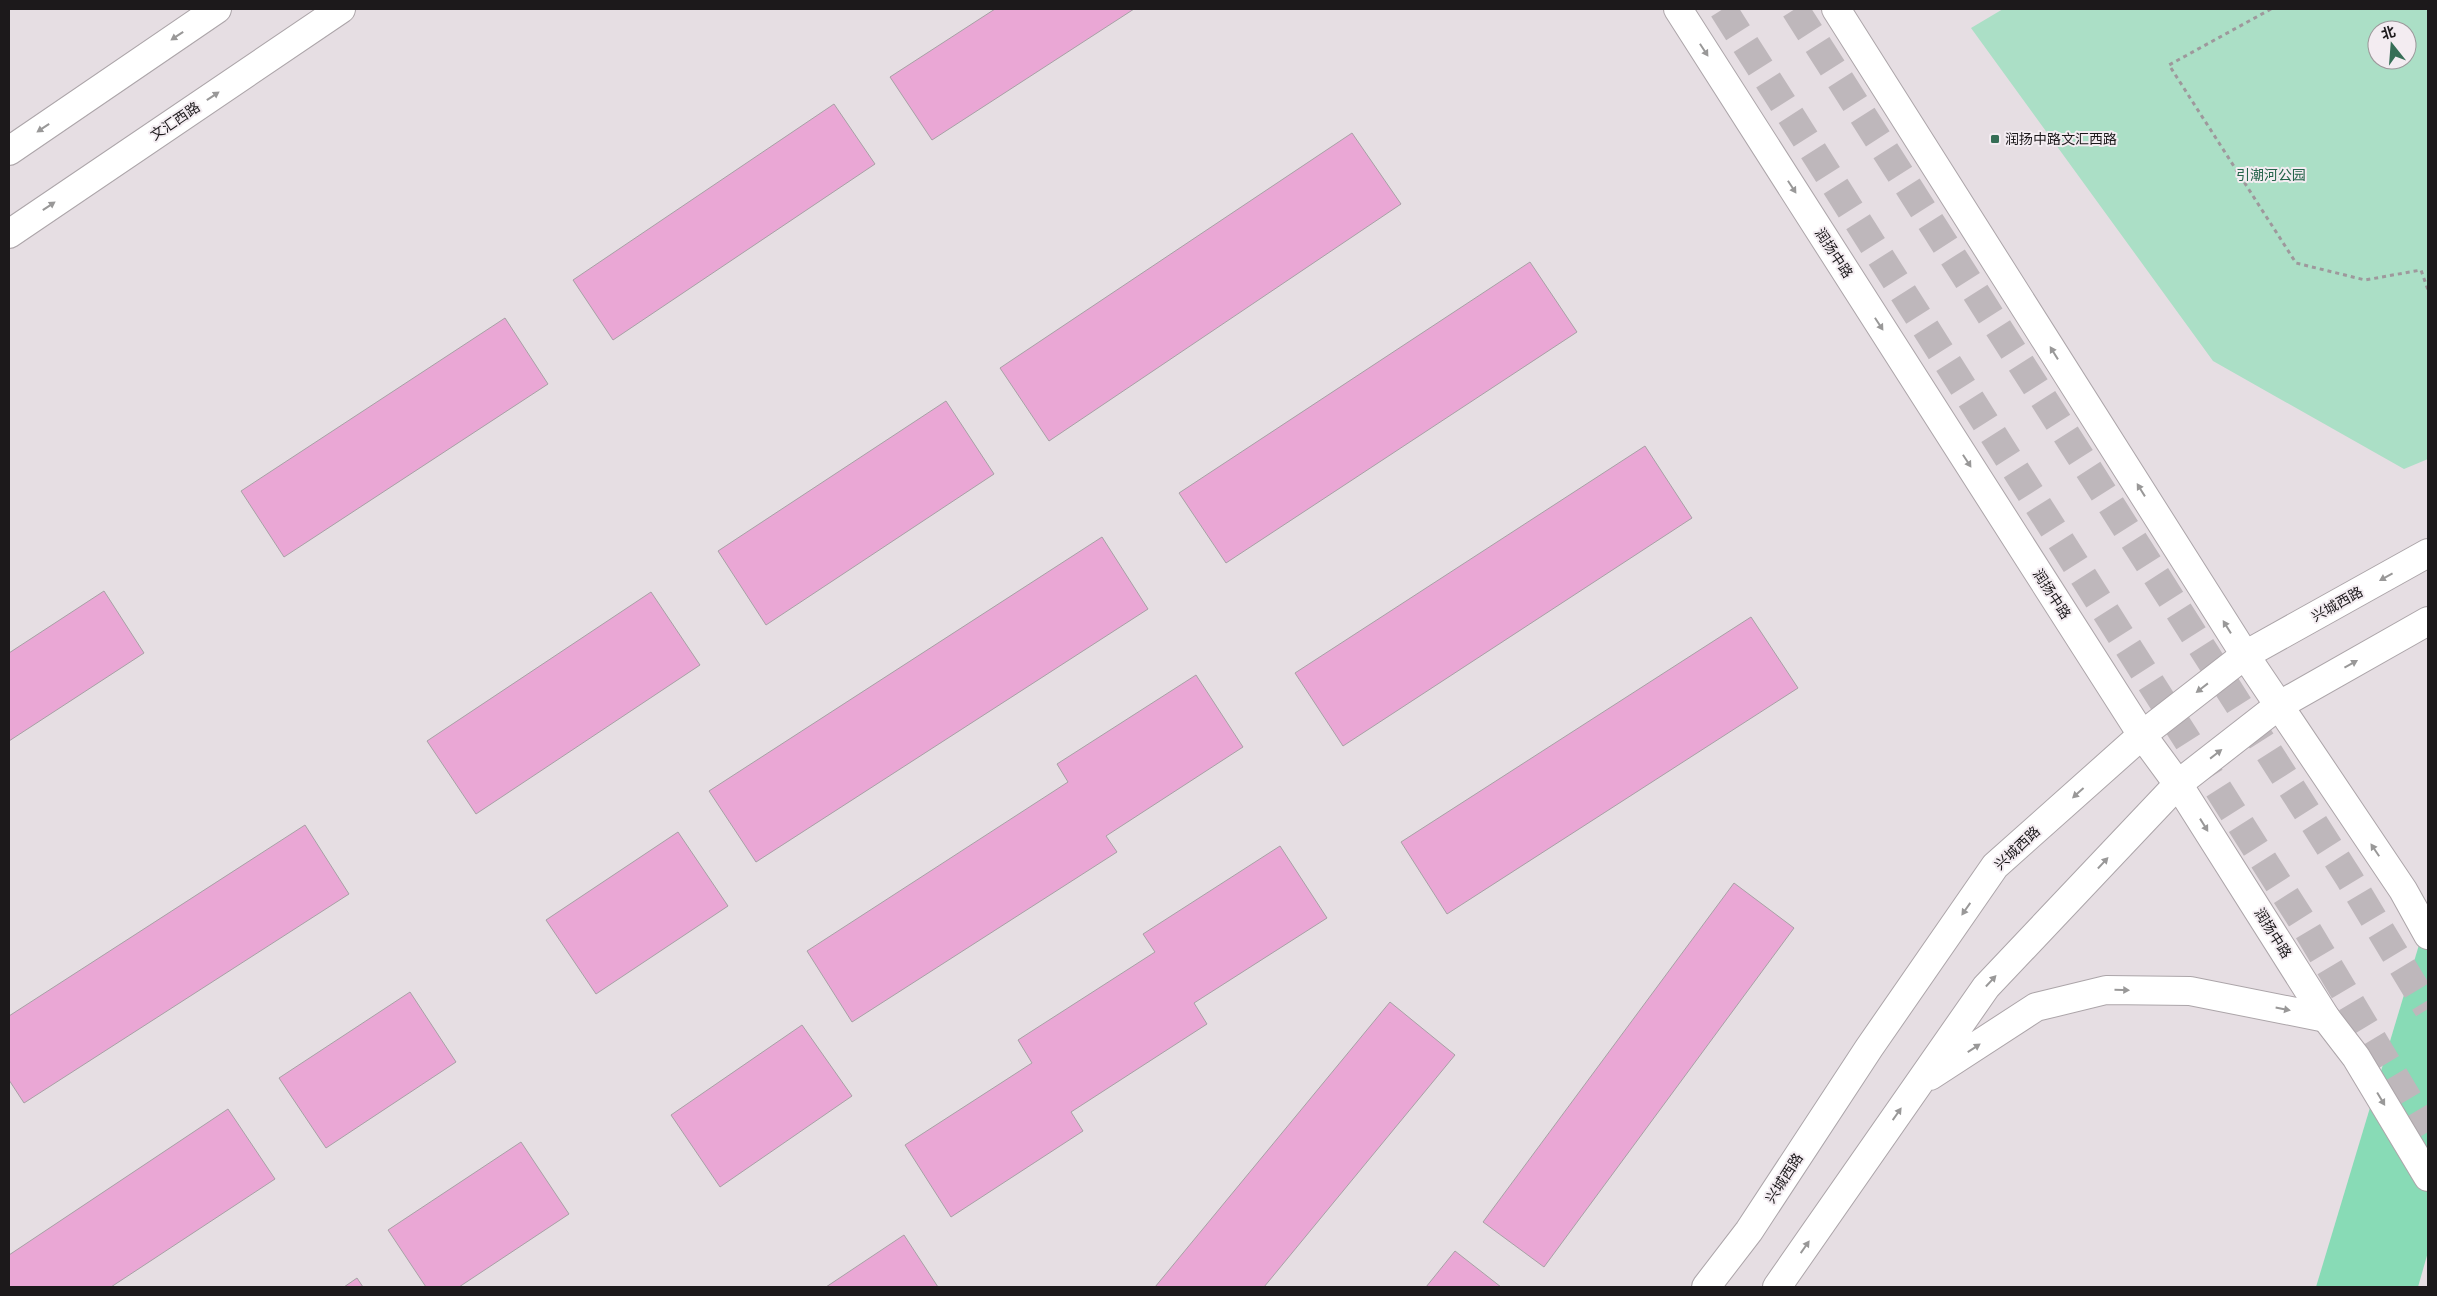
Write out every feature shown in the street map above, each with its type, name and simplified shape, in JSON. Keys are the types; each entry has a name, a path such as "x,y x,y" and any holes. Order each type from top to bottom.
{"main road":[{"path":"9,150 217,9"},
{"name":"文汇西路","path":"9,234 341,9"},
{"name":"润扬中路","path":"1678,9 2142,735 2178,784 2326,1018 2356,1057 2428,1177"},
{"path":"1836,9 2278,706 2402,890 2428,935"},
{"name":"兴城西路","path":"1706,1287 1749,1231 1869,1048 1995,866 2142,735 2245,654 2428,553"},
{"path":"1779,1286 1986,987 2178,784 2278,706 2428,621"},
{"path":"1918,1084 2036,1007 2106,990 2190,991 2326,1018"}],"path":[{"path":"2271,9 2169,65 2296,263 2365,280 2421,270 2428,290"}],"green space":[{"name":"引潮河公园","path":"2003,9 2428,9 2428,459 2404,469 2213,361 1971,28"}],"shaded area":[{"path":"2428,915 2428,1252 2418,1287 2316,1287"}],"building":[{"path":"995,9 1134,9 932,140 890,77"},
{"path":"834,104 875,164 613,340 573,280"},
{"path":"1352,133 1401,204 1049,441 1000,368"},
{"path":"1530,262 1577,332 1226,563 1179,493"},
{"path":"505,318 548,384 284,557 241,491"},
{"path":"946,401 994,474 766,625 718,551"},
{"path":"1645,446 1692,518 1343,746 1295,673"},
{"path":"1102,537 1148,609 756,862 709,791"},
{"path":"104,591 144,653 9,741 9,653"},
{"path":"651,592 700,665 476,814 427,741"},
{"path":"1751,617 1798,688 1447,914 1401,842"},
{"path":"1196,675 1243,747 1106,836 1117,852 852,1022 807,951 1068,782 1057,764"},
{"path":"305,825 349,894 24,1103 9,1080 9,1016"},
{"path":"678,832 728,906 596,994 546,920"},
{"path":"1280,846 1327,918 1194,1003 1207,1024 1071,1112 1083,1131 951,1217 905,1145 1032,1063 1018,1040 1155,952 1143,934"},
{"path":"1734,883 1794,928 1544,1267 1483,1222"},
{"path":"410,992 456,1062 326,1148 279,1078"},
{"path":"1390,1002 1455,1055 1264,1287 1155,1287"},
{"path":"802,1025 852,1096 720,1187 671,1115"},
{"path":"228,1109 275,1179 111,1287 9,1287 9,1255"},
{"path":"521,1142 569,1214 459,1287 426,1287 388,1230"},
{"path":"904,1235 938,1287 826,1287"},
{"path":"1455,1251 1501,1287 1426,1287"},
{"path":"357,1278 363,1287 344,1287"}],"tunnel":[{"path":"1723,9 2302,921 2428,1132"},
{"path":"1795,9 2349,878 2428,1009"}],"place":[{"name":"润扬中路文汇西路","path":"1995,139"}]}
